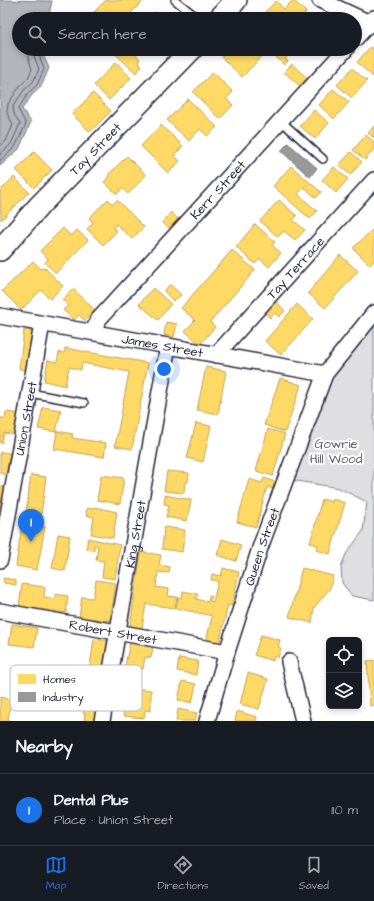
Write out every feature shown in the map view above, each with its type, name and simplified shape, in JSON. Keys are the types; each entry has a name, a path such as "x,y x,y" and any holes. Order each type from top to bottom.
{"main road":[{"path":"225,12 236,0"},
{"name":"Tay Street","path":"0,250 40,205 185,56"}],"street":[{"path":"320,0 349,12"},
{"path":"362,17 373,22 362,32"},
{"name":"Kerr Street","path":"93,332 98,320 340,56"},
{"name":"Tay Terrace","path":"216,355 374,180"},
{"name":"Queen Street","path":"208,721 227,652 261,545 325,374 374,313"},
{"name":"James Street","path":"0,316 325,374"},
{"name":"Union Street","path":"0,560 42,324"},
{"name":"King Street","path":"113,665 168,346"},
{"name":"Robert Street","path":"0,610 227,652"},
{"path":"289,662 303,721"},
{"name":"King Street","path":"102,721 104,711"}],"lane":[{"path":"175,0 190,12"},
{"path":"281,121 323,159"},
{"path":"30,393 84,403"}],"green space":[{"name":"Gowrie Hill Wood","path":"374,315 374,600 352,596 342,583 341,567 346,554 363,531 367,502 339,488 285,479 325,374"}],"water":[{"path":"0,0 52,1 50,12 12,12 12,56 43,56 49,68 41,87 32,95 22,109 31,122 19,149 0,166"}],"building: Homes":[{"path":"106,0 144,0 132,12 94,12"},
{"path":"293,0 306,12 265,12 276,1 284,9"},
{"path":"370,47 374,50 373,77 357,62"},
{"path":"118,56 137,56 140,59 138,62 142,66 136,73"},
{"path":"222,56 262,56 242,77 221,57"},
{"path":"275,56 288,56 285,59 288,61 284,65"},
{"path":"116,62 131,78 109,100 94,85"},
{"path":"292,64 307,78 300,86 284,72"},
{"path":"352,68 367,81 352,98 337,85"},
{"path":"213,72 233,92 226,99 233,105 220,119 193,92"},
{"path":"333,89 349,102 334,119 319,105"},
{"path":"93,93 111,111 90,132 72,114"},
{"path":"188,99 217,127 207,136 200,129 189,141 167,120"},
{"path":"314,110 329,123 315,139 300,126"},
{"path":"161,125 183,146 174,155 180,161 168,173 141,146"},
{"path":"374,126 374,138 368,133"},
{"path":"366,135 374,142 374,149 365,160 353,150"},
{"path":"34,152 52,170 34,188 16,170"},
{"path":"351,152 362,162 350,175 339,165"},
{"path":"127,156 146,175 128,194 122,188 117,194 104,182 110,176 108,175"},
{"path":"291,166 321,192 316,198 304,187 298,194 317,211 310,219 273,186"},
{"path":"334,167 348,179 336,193 322,180"},
{"path":"14,177 29,192 1,220 0,191"},
{"path":"108,199 113,204 117,200 144,227 132,239 116,224 113,228 117,231 103,245 87,229 93,223 89,218"},
{"path":"279,200 297,216 293,220 305,230 295,240 284,231 278,237 260,221"},
{"path":"171,212 178,219 169,228 162,223"},
{"path":"255,224 275,242 272,245 281,253 269,267 260,259 255,264 236,247"},
{"path":"63,228 71,236 77,230 88,240 56,273 45,263 48,259 40,251"},
{"path":"372,230 374,232 374,261 370,265 353,248"},
{"path":"232,250 255,270 210,322 215,327 200,344 185,331 195,320 181,308"},
{"path":"340,255 358,271 325,308 308,293"},
{"path":"33,261 41,269 44,267 63,286 50,299 41,290 21,310 2,291"},
{"path":"170,284 181,295 173,301 164,291"},
{"path":"153,288 171,304 158,320 139,304"},
{"path":"73,289 95,310 85,321 79,315 74,320 63,310 68,305 62,300"},
{"path":"276,301 285,311 279,317 275,313 270,318 264,312"},
{"path":"297,304 313,319 281,355 265,341"},
{"path":"166,322 177,324 174,337 164,335"},
{"path":"24,330 33,331 28,370 19,369"},
{"path":"65,348 148,363 132,449 115,446 129,372 82,363 81,370 69,367 65,386 44,381 48,360 57,362 59,352 64,353"},
{"path":"206,367 226,371 218,414 197,410"},
{"path":"280,378 301,385 285,432 264,425"},
{"path":"43,407 61,410 56,432 38,429"},
{"path":"6,412 21,414 17,435 4,433 2,443 0,443 0,418 5,418"},
{"path":"196,423 211,426 203,462 187,458"},
{"path":"268,429 285,434 273,476 256,471"},
{"path":"57,431 73,434 72,438 106,443 104,457 54,449"},
{"path":"0,452 10,453 6,475 0,473"},
{"path":"167,471 189,473 188,482 185,482 184,493 164,491"},
{"path":"31,475 46,477 40,523 25,520"},
{"path":"101,475 124,478 120,504 97,500"},
{"path":"264,478 275,482 273,489 267,487 256,527 237,522 249,479 262,483"},
{"path":"0,486 7,487 3,512 0,511"},
{"path":"165,495 191,500 187,521 166,517 169,505 164,504"},
{"path":"322,499 332,502 333,499 345,503 330,554 316,550 318,545 310,543"},
{"path":"94,507 117,512 113,538 91,534 94,517 86,515 87,508 93,509"},
{"path":"22,523 45,527 37,570 16,566"},
{"path":"164,527 185,530 182,552 162,549"},
{"path":"58,534 70,536 65,571 52,568"},
{"path":"88,538 120,545 115,579 102,577 104,561 96,560 98,546 94,545 94,550 86,549"},
{"path":"222,539 241,545 236,561 217,555"},
{"path":"141,552 161,555 159,565 170,567 169,573 158,572 156,587 169,589 168,596 177,597 175,608 146,604 142,628 130,626"},
{"path":"223,568 239,572 232,606 228,605 219,644 206,642 212,616 176,608 178,597 182,598 183,591 198,594 196,599 208,602 209,595 212,596 210,601 213,602 218,581 211,580 212,574 221,576"},
{"path":"302,568 333,576 330,588 314,608 312,623 289,617"},
{"path":"3,578 16,580 16,585 4,583"},
{"path":"96,580 116,583 110,621 79,617 82,597 93,598"},
{"path":"22,584 45,587 44,597 55,599 55,594 68,596 66,613 19,606"},
{"path":"12,624 37,628 34,647 9,644"},
{"path":"261,635 280,640 278,647 281,648 278,658 274,656 273,661 254,655"},
{"path":"94,639 109,641 105,665 90,665"},
{"path":"130,642 153,647 151,658 145,657 143,669 142,665 125,665"},
{"path":"179,658 198,661 196,675 177,671"},
{"path":"374,660 374,705 370,706 367,661"},
{"path":"248,673 268,679 259,709 240,704"},
{"path":"182,681 196,684 192,703 178,700"},
{"path":"142,689 151,690 151,711 145,710 144,718 123,716 124,711 142,711"},
{"path":"0,697 10,699 8,721 0,721"},
{"path":"178,709 197,713 195,721 176,721"},
{"path":"83,711 98,711 97,721 84,721 85,713 83,713"},
{"path":"237,711 257,717 256,721 235,721"}],"building: Industry":[{"path":"288,143 317,168 310,177 281,151"}],"place":[{"name":"Dental Plus","path":"31,542"}]}
